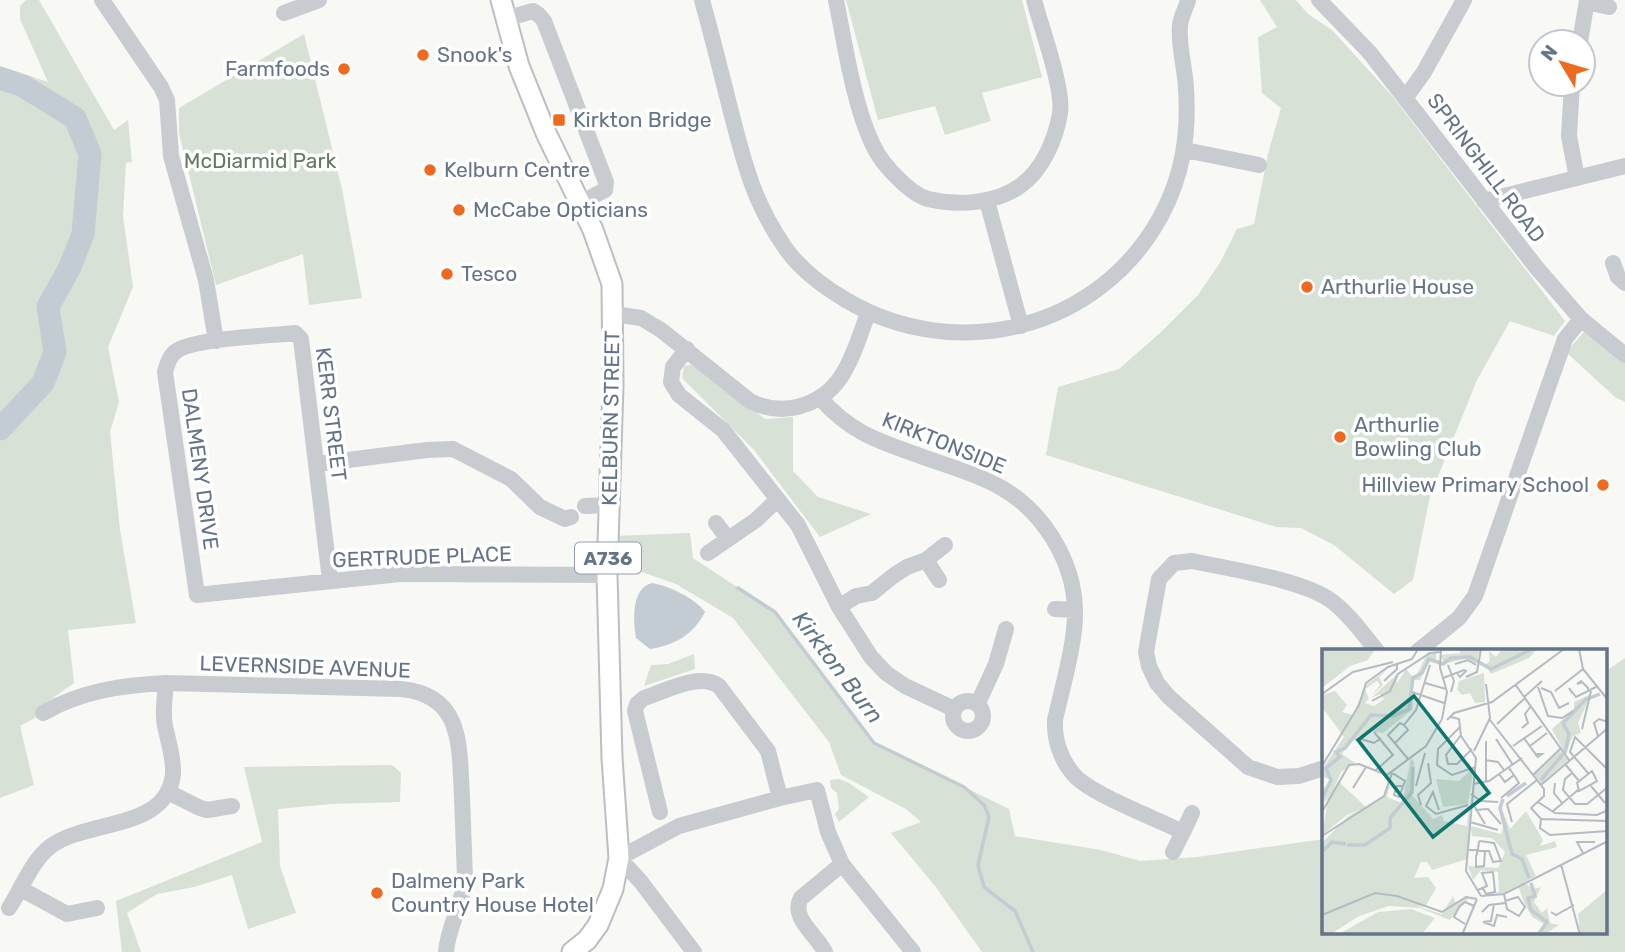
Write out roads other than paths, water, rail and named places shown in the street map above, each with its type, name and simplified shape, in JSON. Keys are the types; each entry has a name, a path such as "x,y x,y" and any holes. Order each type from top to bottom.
{"main road":[{"name":"KELBURN STREET","path":"503,9 519,66 546,133 604,258 612,285 614,314 607,575 612,758 619,859"},
{"name":"A736","path":"572,952 587,940 598,925 613,889 619,859"}],"street":[{"path":"102,0 167,100 171,156 206,280 216,341"},
{"path":"282,11 319,0"},
{"path":"702,0 750,183 766,219 788,252 822,286 868,313 906,326 944,333 986,333 1049,317 1112,278 1138,248 1160,217 1175,184 1185,150 1188,119 1180,23 1188,0"},
{"path":"836,0 863,118 875,150 896,177 926,198 987,201 1021,186 1045,158 1054,140 1061,111 1055,74 1034,0"},
{"name":"SPRINGHILL ROAD","path":"1319,0 1370,53 1536,267 1580,319 1625,355"},
{"path":"1406,97 1424,72 1464,0"},
{"path":"1582,28 1587,1 1609,7"},
{"path":"503,9 533,11 544,21 606,181 605,190 580,203"},
{"path":"1571,98 1569,136 1577,178"},
{"path":"1185,150 1259,165"},
{"path":"1484,201 1625,166"},
{"path":"987,201 1021,326"},
{"path":"1613,263 1618,277 1625,283"},
{"path":"614,314 641,318 687,349 762,408 795,408 821,399 845,372 868,313"},
{"path":"1420,649 1459,618 1475,596 1565,339 1580,319"},
{"name":"KERR STREET","path":"216,341 295,333 301,339 330,580"},
{"name":"DALMENY DRIVE","path":"197,595 165,372 170,358 177,350 216,341"},
{"path":"687,349 673,367 671,382 687,402 723,430 798,525 839,607 871,657 886,673 905,686 954,709"},
{"name":"KIRKTONSIDE","path":"821,399 846,424 879,441 1003,488 1044,526 1058,545 1070,575 1075,610 1073,633 1055,720 1059,749 1076,776 1091,788 1183,832"},
{"path":"316,464 453,449 511,479 540,507 565,519 571,517"},
{"path":"708,553 756,520 777,500"},
{"path":"585,506 609,505"},
{"path":"716,523 728,540"},
{"path":"839,607 856,596 873,593 907,567 926,560 945,545"},
{"path":"926,560 939,580"},
{"path":"1322,769 1299,776 1277,777 1248,767 1157,683 1146,652 1159,579 1174,563 1192,561 1304,587 1332,601 1350,616 1375,649"},
{"name":"GERTRUDE PLACE","path":"197,595 400,574 607,575"},
{"path":"1055,609 1075,610"},
{"path":"978,703 964,701 954,709 955,724 959,728 969,731 979,727 984,717 978,703 998,659 1006,629"},
{"path":"981,653 998,659"},
{"path":"660,812 635,711 644,698 705,680 719,686 760,738 768,751 779,798"},
{"path":"9,908 35,863 50,847 70,835 143,815 154,809 169,792 173,773 164,723 166,683"},
{"name":"LEVERNSIDE AVENUE","path":"43,713 76,690 166,683 419,690 438,701 452,720 459,737 466,878 464,894 448,934 446,952"},
{"path":"638,795 654,790"},
{"path":"694,952 641,882 619,859 680,826 817,790 828,832 842,864 913,952"},
{"path":"169,792 207,810 232,806"},
{"path":"1173,852 1192,813"},
{"path":"825,952 821,942 800,917 798,904 801,898 842,864"},
{"path":"21,889 67,914 97,908"}],"waterway":[{"path":"0,78 23,86 75,118 90,154 83,234 70,267 48,307 55,352 43,383 0,429"},
{"name":"Kirkton Burn","path":"738,588 775,612 874,743 964,787 984,805 989,817 978,865 984,887 1015,911 1033,952"}],"place":[{"name":"Snook's","path":"423,55"},
{"name":"Farmfoods","path":"344,69"},
{"name":"Kirkton Bridge","path":"559,120"},
{"name":"Kelburn Centre","path":"430,170"},
{"name":"McCabe Opticians","path":"459,210"},
{"name":"Tesco","path":"447,274"},
{"name":"Arthurlie House","path":"1307,287"},
{"name":"Arthurlie Bowling Club","path":"1340,437"},
{"name":"Hillview Primary School","path":"1603,485"},
{"name":"Dalmeny Park Country House Hotel","path":"377,893"}],"park label":[{"name":"McDiarmid Park","path":"260,161"}]}
